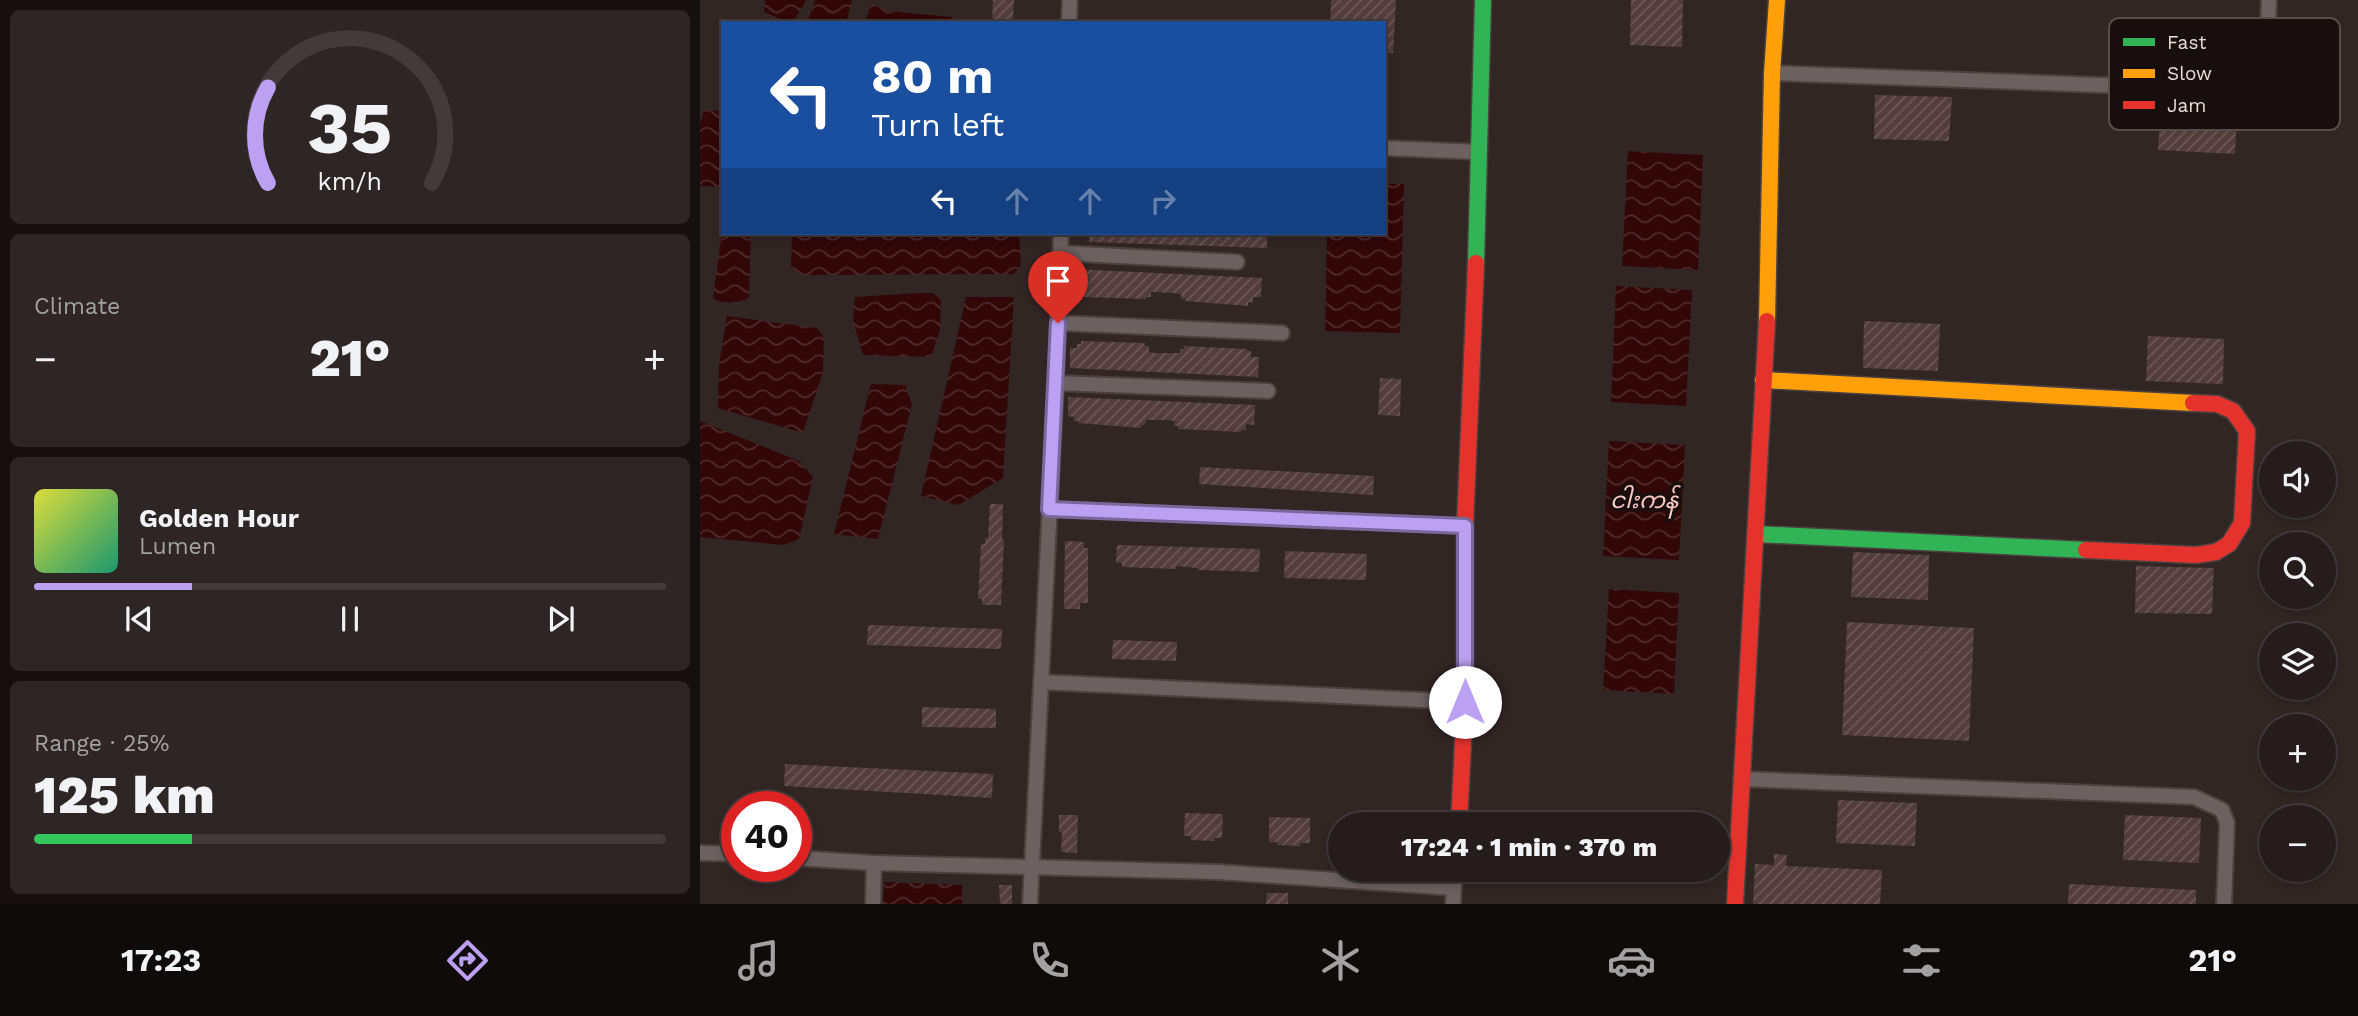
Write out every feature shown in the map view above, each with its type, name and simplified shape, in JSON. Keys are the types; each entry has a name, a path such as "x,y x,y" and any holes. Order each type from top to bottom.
{"street":[{"path":"1069,21 1070,0"},
{"path":"1460,812 1465,702 1465,526 1474,354 1483,0"},
{"path":"1735,904 1769,292 1772,73 1777,0"},
{"path":"2268,18 2269,0"},
{"path":"1772,73 2109,85"},
{"path":"1386,148 1479,152"},
{"path":"1030,904 1061,235"},
{"path":"1060,253 1237,261"},
{"path":"1058,323 1282,333"},
{"path":"1756,534 2183,554 2216,552 2229,544 2242,523 2247,431 2234,411 2217,404 1763,380"},
{"path":"1056,383 1268,391"},
{"path":"1049,509 1465,526"},
{"path":"1041,682 1465,702"},
{"path":"1741,779 2194,797 2222,810 2227,823 2224,904"},
{"path":"700,853 721,854"},
{"path":"812,859 1218,872 1454,888"},
{"path":"873,904 874,863"},
{"path":"1453,904 1454,882"}],"water":[{"path":"765,0 806,0 794,21 785,21 764,12"},
{"path":"815,0 852,0 847,21 808,21"},
{"path":"871,4 889,11 952,17 953,21 866,21"},
{"path":"704,110 721,111 721,187 700,186 700,125"},
{"path":"1628,151 1703,155 1698,270 1622,266"},
{"path":"1386,184 1404,184 1400,333 1325,331 1327,235 1386,235"},
{"path":"722,235 751,235 749,298 722,302 713,298"},
{"path":"792,235 1019,235 1021,265 1014,274 803,275 791,268"},
{"path":"1616,286 1692,290 1686,406 1611,402"},
{"path":"933,293 941,300 940,330 931,357 863,355 853,321 855,297"},
{"path":"966,297 1014,297 1003,478 958,505 921,496"},
{"path":"727,316 817,328 824,338 823,372 803,433 718,408 719,365"},
{"path":"871,384 905,385 912,404 878,539 834,534"},
{"path":"700,421 799,461 813,477 799,539 784,545 700,537"},
{"name":"ငါးကန်","path":"1609,441 1685,445 1679,560 1603,556"},
{"path":"1609,589 1679,593 1674,694 1603,690"},
{"path":"884,882 962,885 962,904 883,904"}],"building":[{"path":"993,0 1014,0 1013,21 992,21"},
{"path":"1331,0 1396,0 1393,53 1386,53 1386,21 1330,21"},
{"path":"1631,0 1683,0 1682,47 1630,45"},
{"path":"1875,95 1952,97 1949,141 1874,139"},
{"path":"2159,130 2236,130 2235,154 2158,150"},
{"path":"1090,235 1267,235 1267,248 1089,242"},
{"path":"1074,269 1262,278 1261,297 1253,297 1253,303 1248,302 1248,306 1185,301 1181,299 1181,294 1175,293 1151,292 1151,297 1146,299 1083,297 1079,289 1073,288"},
{"path":"1864,321 1940,324 1938,371 1863,368"},
{"path":"2148,336 2224,339 2223,384 2146,381"},
{"path":"1081,341 1145,343 1144,346 1149,346 1149,352 1156,353 1180,353 1184,346 1247,349 1251,351 1251,357 1259,357 1258,377 1070,368 1070,348 1077,348"},
{"path":"1380,378 1401,379 1400,416 1378,415"},
{"path":"1068,397 1255,405 1254,425 1246,424 1246,430 1241,432 1178,429 1178,426 1174,426 1174,421 1168,420 1146,420 1141,428 1078,423 1074,421 1074,417 1068,416"},
{"path":"1200,467 1374,476 1373,495 1199,484"},
{"path":"990,504 1003,504 1001,605 982,605 982,599 978,599 981,544 985,544 985,538 988,538"},
{"path":"1065,541 1084,542 1084,548 1088,548 1088,603 1080,603 1080,609 1064,609"},
{"path":"1117,545 1260,549 1259,572 1198,570 1176,566 1176,569 1122,567 1122,563 1116,563"},
{"path":"1285,551 1367,554 1366,580 1284,578"},
{"path":"1853,552 1929,555 1928,600 1851,597"},
{"path":"2136,566 2214,568 2212,614 2135,613"},
{"path":"1847,622 1974,628 1969,741 1842,735"},
{"path":"868,625 1002,629 1001,649 867,645"},
{"path":"1113,640 1177,642 1176,661 1112,659"},
{"path":"922,707 996,709 996,728 922,727"},
{"path":"785,764 993,774 992,798 784,786"},
{"path":"1838,800 1917,803 1915,846 1836,843"},
{"path":"1185,813 1223,814 1222,838 1214,838 1214,841 1191,840 1191,836 1184,836"},
{"path":"1059,815 1078,815 1077,853 1061,852"},
{"path":"2125,815 2201,818 2199,863 2123,860"},
{"path":"1269,817 1310,818 1310,843 1300,843 1300,846 1269,842"},
{"path":"1774,854 1787,855 1786,866 1882,870 1880,904 1753,904 1755,864 1774,865"},
{"path":"2069,884 2196,890 2196,904 2068,904"},
{"path":"999,885 1012,885 1012,904 1000,904"},
{"path":"1267,893 1288,893 1288,904 1266,904"}],"traffic: fast":[{"path":"1476,263 1483,0"},
{"path":"1756,534 2086,550"}],"traffic: slow":[{"path":"1767,321 1772,73 1777,0"},
{"path":"1763,380 2193,403"}],"traffic: jam":[{"path":"1460,812 1465,702 1465,526 1476,263"},
{"path":"1735,904 1767,321"},
{"path":"2086,550 2196,555 2216,552 2229,544 2242,523 2247,431 2233,411 2217,404 2193,403"}],"route":[{"path":"1058,323 1049,509 1465,526 1465,702"}]}
